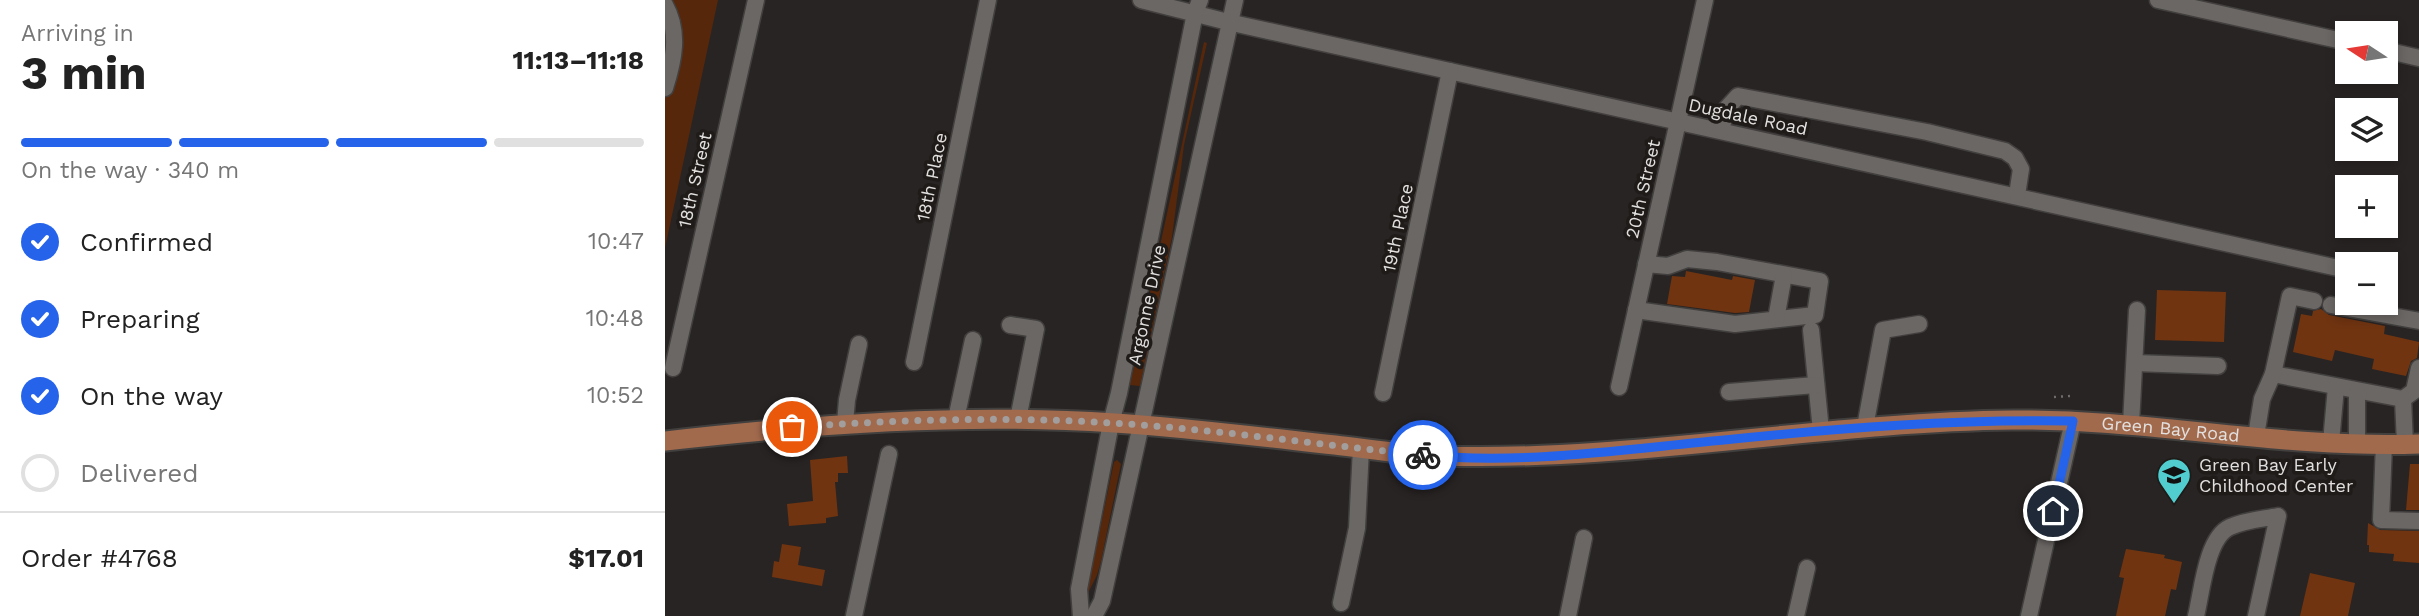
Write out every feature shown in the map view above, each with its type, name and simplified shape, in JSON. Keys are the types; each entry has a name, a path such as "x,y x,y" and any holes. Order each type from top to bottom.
{"main road":[{"name":"Green Bay Road","path":"665,442 845,423 1018,419 1140,425 1434,456 1538,456 1958,421 2073,421 2357,444 2412,444"}],"street":[{"name":"18th Street","path":"673,368 755,0"},
{"name":"18th Place","path":"914,362 988,0"},
{"name":"Dugdale Road","path":"1141,0 1197,7 1229,22 2335,267"},
{"name":"Argonne Drive","path":"1094,616 1103,601 1235,0"},
{"name":"20th Street","path":"1619,387 1705,0"},
{"path":"2158,0 2335,39"},
{"path":"665,5 674,31 674,49 665,88"},
{"name":"Argonne Drive","path":"1081,616 1079,589 1197,7"},
{"path":"2398,53 2419,58"},
{"name":"19th Place","path":"1383,393 1450,71"},
{"path":"1721,130 1727,108 1738,96 1927,132 2005,150 2015,158 2021,169 2017,195"},
{"path":"1636,310 1735,324 1815,315 1820,281 1697,260 1686,259 1668,266 1646,264"},
{"path":"1776,319 1784,275"},
{"path":"2256,436 2262,399 2273,374 2290,296 2314,301"},
{"path":"2332,305 2419,321"},
{"path":"2131,424 2137,310"},
{"path":"1864,427 1883,330 1919,324"},
{"path":"1010,325 1036,330 1018,419"},
{"path":"1811,330 1821,431"},
{"path":"956,419 973,340"},
{"path":"845,423 859,344"},
{"path":"2135,363 2218,366"},
{"path":"2273,374 2403,399 2414,391 2419,369"},
{"path":"1729,392 1816,385"},
{"path":"2331,442 2336,387"},
{"path":"2357,391 2357,444"},
{"path":"2403,399 2412,444"},
{"path":"2029,616 2073,421"},
{"path":"2384,444 2381,520 2419,521"},
{"path":"1341,603 1357,528 1361,448"},
{"path":"854,616 889,454"},
{"path":"2196,616 2212,546 2227,528 2277,516 2256,616"},
{"path":"1568,616 1584,538"},
{"path":"1797,616 1807,568"}],"path":[{"path":"2055,397 2070,396"}],"shaded area":[{"path":"665,0 718,0 665,248"},
{"path":"1204,42 1207,43 1184,145 1172,237 1140,386 1130,385"},
{"path":"1117,460 1121,464 1101,561 1086,597 1114,462"}],"building":[{"path":"1686,271 1732,280 1733,276 1755,280 1749,312 1735,313 1667,304 1672,276 1685,277"},
{"path":"2157,290 2226,292 2224,342 2155,340"},
{"path":"2321,309 2329,315 2385,326 2384,334 2419,342 2417,358 2411,361 2406,376 2372,369 2374,359 2335,350 2332,361 2293,352 2301,314 2312,316 2313,311"},
{"path":"847,456 848,473 838,473 838,482 835,482 838,516 826,518 826,523 789,526 787,504 813,501 810,460"},
{"path":"2410,464 2419,464 2419,510 2406,510"},
{"path":"2368,523 2380,530 2419,531 2419,563 2393,561 2394,554 2369,552"},
{"path":"782,544 801,547 798,565 825,570 822,586 772,577 774,561 779,562"},
{"path":"2126,549 2165,555 2164,558 2182,562 2176,590 2171,589 2165,616 2116,616 2124,578 2119,577"},
{"path":"2310,573 2355,583 2348,616 2300,616"}],"way so far":[{"path":"792,427 973,418 1047,419 1257,436 1423,455"}],"place":[{"name":"Green Bay Early Childhood Center","path":"2174,505"}],"route":[{"path":"1423,455 1538,456 1896,425 1958,421 2073,421 2053,511"}]}
